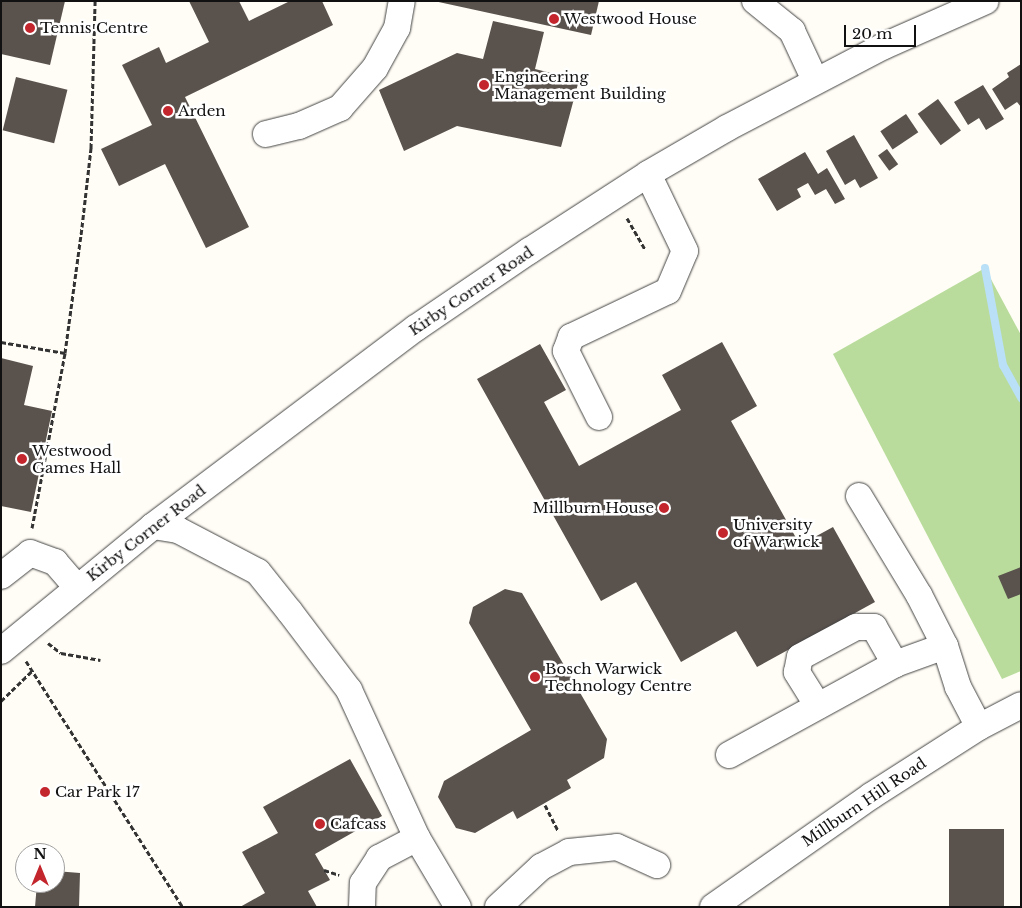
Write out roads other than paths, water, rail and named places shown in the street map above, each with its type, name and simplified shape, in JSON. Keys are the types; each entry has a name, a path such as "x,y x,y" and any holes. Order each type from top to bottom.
{"street":[{"path":"266,134 299,126 340,108 375,68 396,28 402,1"},
{"path":"755,1 792,31 815,80"},
{"name":"Kirby Corner Road","path":"11,643 77,587 154,526 416,328 614,196 648,174 815,80 986,1"},
{"path":"598,417 566,351 571,337 668,291 685,251 648,174"},
{"path":"860,496 919,594 945,646 958,687 979,727"},
{"path":"154,526 178,530 258,572 290,612 349,690 417,838 458,907"},
{"path":"1,576 30,554 55,562 77,587"},
{"path":"818,706 797,672 800,657 856,628 874,628 895,664"},
{"path":"729,755 895,664 945,646"},
{"name":"Millburn Hill Road","path":"713,907 743,897 871,796 979,727 1021,705"},
{"path":"362,907 364,883 379,858 417,838"},
{"path":"498,907 541,866 569,852 617,848 658,864"}],"waterway":[{"path":"985,268 1003,365 1021,398"}],"place":[{"name":"Westwood House","path":"554,19"},
{"name":"Tennis Centre","path":"30,28"},
{"name":"Engineering Management Building","path":"484,85"},
{"name":"Arden","path":"168,111"},
{"name":"Westwood Games Hall","path":"22,459"},
{"name":"Millburn House","path":"664,508"},
{"name":"University of Warwick","path":"723,533"},
{"name":"Bosch Warwick Technology Centre","path":"535,677"},
{"name":"Car Park 17","path":"45,792"},
{"name":"Cafcass","path":"320,824"}]}
